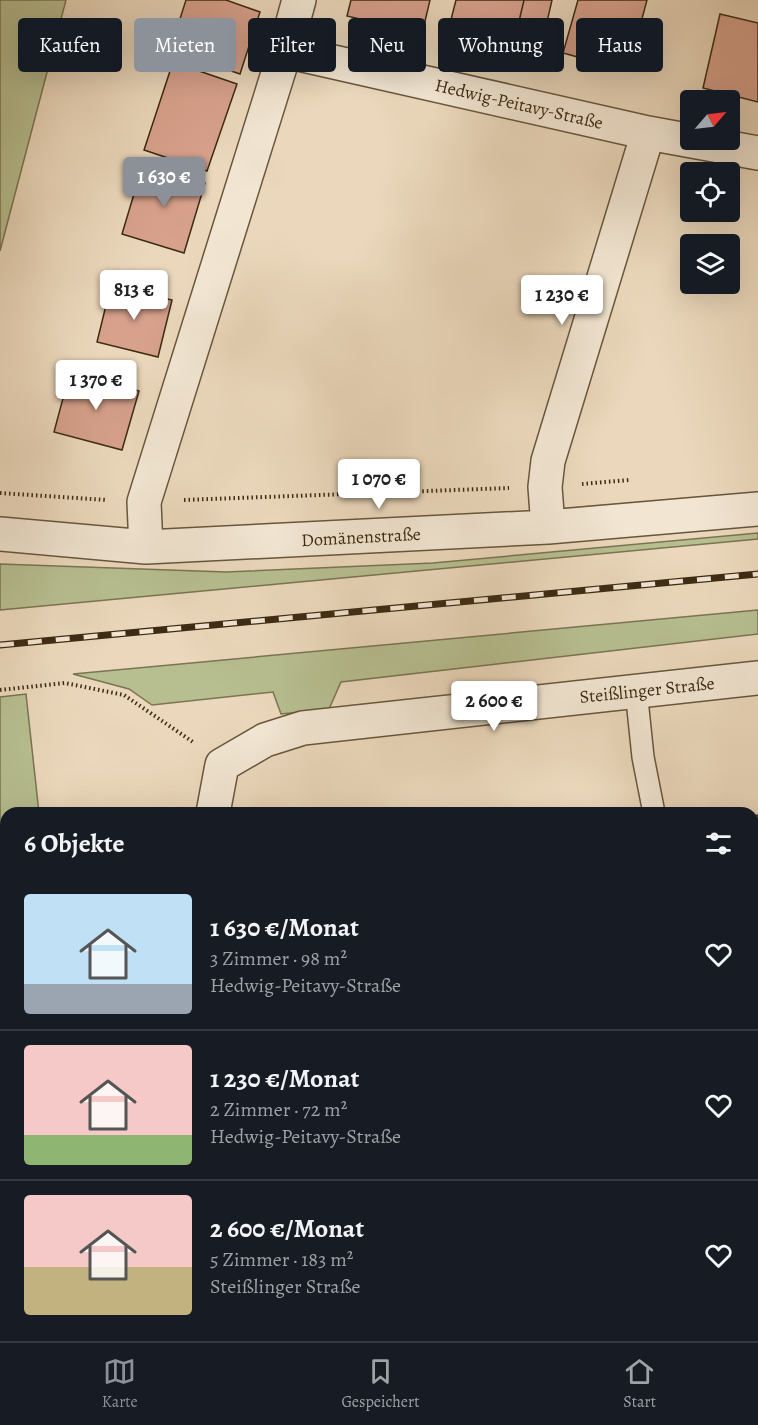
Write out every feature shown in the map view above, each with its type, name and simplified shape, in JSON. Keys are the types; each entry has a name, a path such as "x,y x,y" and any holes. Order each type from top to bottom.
{"street":[{"path":"294,18 299,0"},
{"name":"Hedwig-Peitavy-Straße","path":"336,63 648,133 758,153"},
{"path":"146,548 144,502 278,72"},
{"path":"548,527 545,487 548,461 648,133"},
{"name":"Domänenstraße","path":"0,534 146,548 548,527 758,509"},
{"name":"Steißlinger Straße","path":"222,765 265,740 303,728 758,678"},
{"path":"214,807 222,765"}],"lane":[{"path":"636,690 643,757 653,807"}],"path":[{"path":"0,493 144,502 545,487 640,479"},
{"path":"0,690 65,683 124,695 222,765"}],"green space":[{"path":"0,0 66,0 61,18 18,18 18,72 47,72 0,251"},
{"path":"758,533 758,539 0,610 0,564 226,572 433,563"},
{"path":"758,610 758,634 341,682 329,709 281,714 273,692 152,705 129,689 73,674"},
{"path":"26,694 38,807 0,807 0,697"}],"building":[{"path":"186,0 226,0 260,12 258,18 248,18 248,49 240,74 234,72 236,72 236,18 180,18"},
{"path":"351,0 430,0 426,18 347,16"},
{"path":"456,0 524,0 520,18 451,18"},
{"path":"524,0 552,0 548,18 520,18"},
{"path":"578,0 647,0 642,18 576,18 576,57 564,53"},
{"path":"720,14 758,23 758,102 740,97 740,90 703,88"},
{"path":"170,72 202,72 237,84 207,171 144,150"},
{"path":"143,164 205,183 184,253 122,234"},
{"path":"111,285 172,300 158,357 97,342"},
{"path":"70,372 139,391 122,450 54,432"}],"railway":[{"path":"0,645 758,574"}]}
